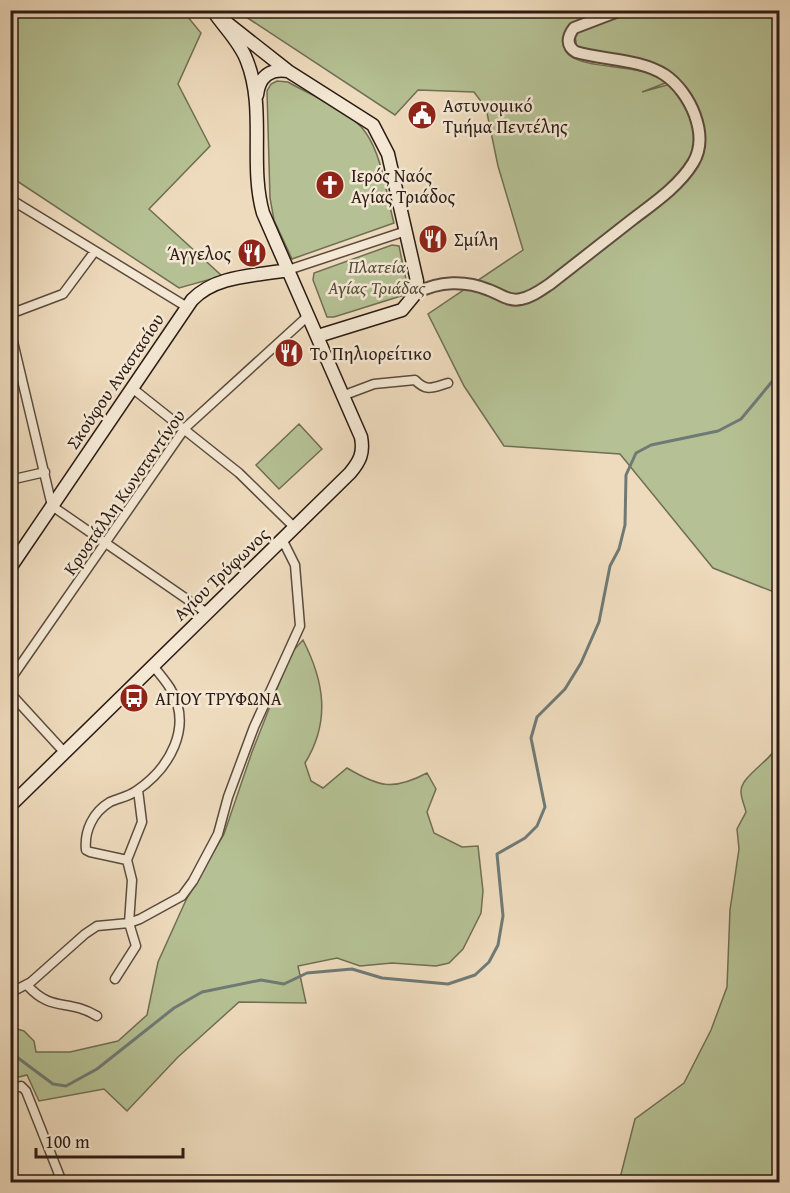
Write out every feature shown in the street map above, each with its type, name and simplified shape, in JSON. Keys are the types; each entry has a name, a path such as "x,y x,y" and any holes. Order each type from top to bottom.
{"main road":[{"path":"214,13 288,71 373,125 388,154 417,281 416,293 402,310 318,336 288,270 259,197 255,106 247,59 214,13"},
{"path":"255,106 258,87 263,77 273,70 288,71"},
{"name":"Σκούφου Αναστασίου","path":"10,568 187,307 201,290 214,283 288,270"},
{"name":"Αγίου Τρύφωνος","path":"10,806 360,460 363,448 361,437 318,336"}],"street":[{"path":"416,293 437,284 450,282 486,289 512,299 531,296 550,284 666,193 692,164 698,152 700,137 694,114 685,95 666,76 635,65 586,55 570,46 568,38 574,28 621,10"},
{"path":"10,199 187,307"},
{"path":"288,270 406,231"},
{"path":"10,314 63,294 96,251"},
{"name":"Κρυστάλλη Κωνσταντίνου","path":"10,680 185,428 309,315"},
{"path":"10,329 52,506 105,545 207,613"},
{"path":"342,396 374,384 415,380 426,388 448,383"},
{"path":"132,388 239,473 294,527"},
{"path":"10,480 45,472"},
{"path":"10,993 27,985 85,933 97,926 129,923 182,896 219,834 228,797 254,727 300,626 295,565 282,539"},
{"path":"127,860 90,852 86,846 87,831 100,810 110,802 138,790 174,752 180,722 177,705 171,689 153,666"},
{"path":"10,693 65,753"},
{"path":"115,979 136,946 129,923 132,880 127,860 142,822 138,790"},
{"path":"27,985 48,1003 72,1005 97,1016"},
{"path":"10,1089 21,1086 26,1091 62,1182"}],"green space":[{"path":"10,11 183,11 201,33 178,84 210,146 149,209 222,276 179,288 11,177"},
{"path":"237,11 617,11 586,19 573,26 565,38 565,49 569,55 578,60 644,72 668,82 642,92 678,82 664,72 577,49 575,35 579,30 628,11 779,11 779,594 713,568 620,454 504,446 464,386 428,314 523,250 498,166 486,108 474,92 418,90 395,115"},
{"path":"277,81 288,82 319,98 360,125 372,143 376,154 394,223 292,259 274,220 270,198 267,91 271,84"},
{"name":"Πλατεία Αγίας Τριάδας","path":"392,245 399,246 408,289 404,295 334,317 327,317 313,280 314,273"},
{"path":"299,424 322,449 279,489 256,465"},
{"path":"303,640 316,671 322,701 319,732 305,763 311,781 323,788 347,768 377,783 386,784 405,782 427,773 436,789 427,812 434,833 462,847 478,846 483,891 481,913 463,949 449,963 436,966 392,963 360,966 337,958 298,966 306,1003 239,1002 178,1057 127,1111 104,1089 39,1101 27,1075 11,1079 10,1027 24,1031 34,1041 36,1052 70,1052 118,1041 147,1015 158,962 186,900 224,834 252,752 291,653"},
{"path":"779,743 779,1182 619,1182 635,1119 684,1083 711,1030 727,987 730,910 739,849 737,829 746,812 741,795 742,786"}],"waterway":[{"path":"10,1052 53,1084 66,1086 97,1069 174,1008 202,992 261,980 284,984 307,973 352,969 382,978 448,984 475,975 489,962 498,945 503,916 497,854 525,838 537,826 545,807 531,738 537,717 565,689 581,663 599,622 610,566 619,549 625,525 626,475 636,453 651,445 718,431 741,419 780,372"}],"place":[{"name":"Αστυνομικό Τμήμα Πεντέλης","path":"422,115"},
{"name":"Ιερός Ναός Αγίας Τριάδος","path":"330,185"},
{"name":"Σμίλη","path":"433,239"},
{"name":"Άγγελος","path":"252,253"},
{"name":"Το Πηλιορείτικο","path":"289,353"},
{"name":"ΑΓΙΟΥ ΤΡΥΦΩΝΑ","path":"134,698"}]}
